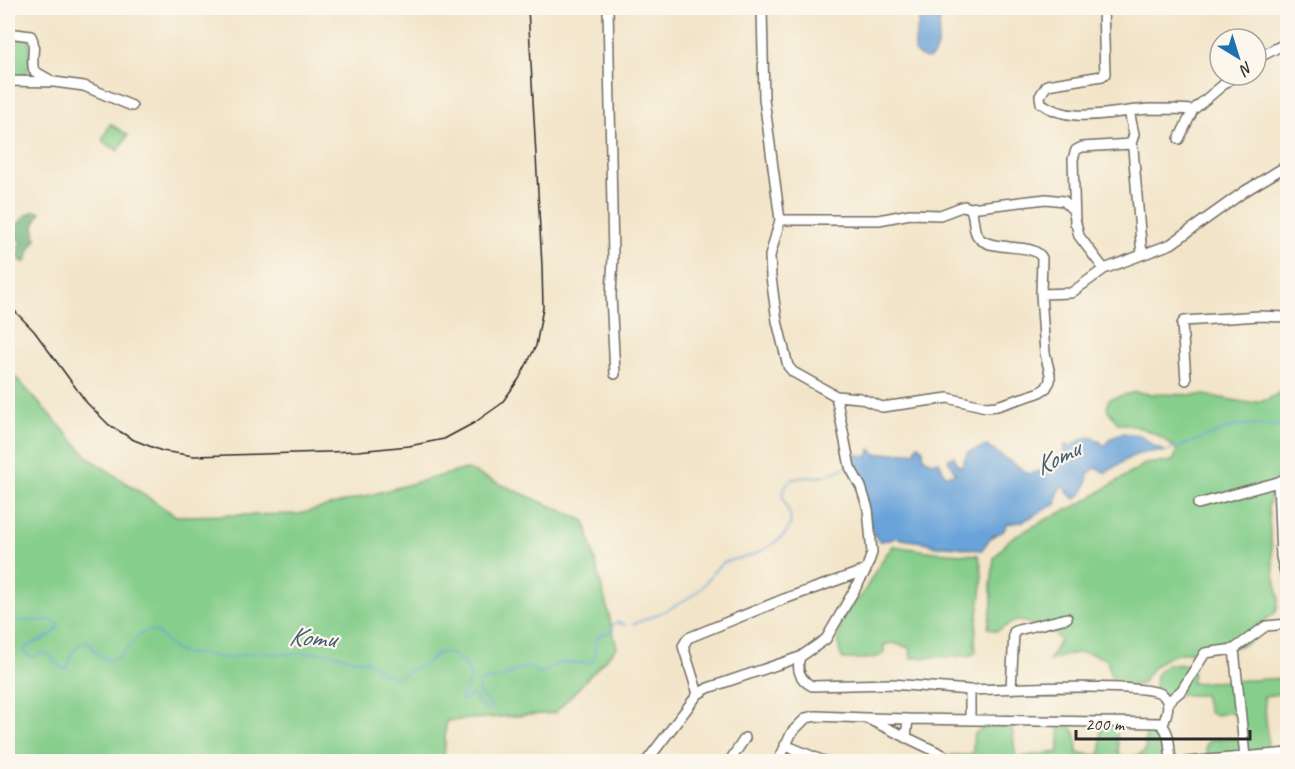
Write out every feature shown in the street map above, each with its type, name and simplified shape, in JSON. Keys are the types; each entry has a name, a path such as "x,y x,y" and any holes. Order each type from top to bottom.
{"street":[{"path":"608,8 613,257 611,295 615,374"},
{"path":"762,8 765,110 780,220 770,256 774,305 788,366 798,376 836,396 860,398 882,407 948,398 986,407 998,406 1038,393 1046,388 1050,374 1045,353 1040,253 989,244 979,238 975,232 970,208"},
{"path":"1103,8 1105,74 1047,85 1040,96 1041,103 1061,113 1089,115 1150,109 1193,110"},
{"path":"8,33 31,36 35,43 29,74 23,81"},
{"path":"1268,52 1287,42"},
{"path":"32,64 34,71 54,82"},
{"path":"8,81 54,82 84,86 132,106"},
{"path":"1179,139 1193,110 1222,87"},
{"path":"1129,111 1134,134 1131,144 1142,255"},
{"path":"1076,223 1073,159 1076,150 1082,147 1131,144"},
{"path":"1041,294 1071,293 1104,269 1171,244 1245,191 1287,165"},
{"path":"780,220 879,220 910,214 940,215 964,206 970,208 1056,199 1070,205 1079,236 1104,269"},
{"path":"1186,380 1182,339 1182,324 1185,321 1259,315 1287,317"},
{"path":"646,762 698,694 708,688 800,657 826,639 866,570 872,553 868,508 861,487 849,467 836,396"},
{"path":"1198,504 1283,480 1284,511 1281,557 1287,585"},
{"path":"698,694 683,646 688,638 784,599 866,570"},
{"path":"1011,689 1014,632 1067,618"},
{"path":"1168,702 1182,690 1205,654 1234,649 1266,626 1287,624"},
{"path":"1234,649 1245,757"},
{"path":"800,657 798,670 806,683 812,686 891,684 970,690 1080,687 1153,690 1165,696 1168,702 1163,725"},
{"path":"970,690 970,720"},
{"path":"778,762 792,732 806,718 816,716 1158,723 1163,725 1167,733 1171,762"},
{"path":"866,718 958,762"},
{"path":"906,738 908,718"},
{"path":"729,762 745,738"},
{"path":"785,745 826,762"},
{"path":"1186,762 1287,753"}],"green space":[{"path":"8,35 29,37 29,65 21,79 8,79"},
{"path":"110,124 128,135 118,151 102,141"},
{"path":"34,211 41,212 34,225 36,239 26,262 22,262 18,256 20,240 8,235 25,216"},
{"path":"8,369 90,459 176,516 299,514 466,469 585,521 617,647 555,713 446,721 444,761 8,761"},
{"path":"1287,382 1287,471 1275,481 1268,508 1274,573 1279,598 1276,612 1256,627 1255,638 1227,649 1180,653 1166,658 1153,668 1142,684 1121,686 1110,674 1107,660 1099,656 1078,653 1049,661 1060,640 1051,630 1018,620 996,631 988,628 992,603 994,558 1010,539 1082,503 1145,464 1173,461 1177,451 1158,435 1135,426 1118,423 1107,409 1109,399 1135,392 1205,395 1249,403 1267,400 1279,393"},
{"path":"893,546 978,555 982,580 975,640 976,652 969,656 911,658 910,648 893,643 884,645 884,653 875,658 843,659 838,639 843,618 862,595 880,563"},
{"path":"1167,664 1191,665 1193,674 1191,683 1287,678 1287,692 1264,697 1268,741 1266,755 1214,757 1207,755 1206,746 1209,740 1229,738 1235,740 1241,735 1242,720 1230,712 1217,715 1209,713 1204,695 1158,695 1155,689 1156,675"},
{"path":"1151,724 1162,729 1164,761 960,762 951,755 971,755 974,735 981,729 998,727 1012,729 1016,757 1059,752 1059,730 1063,726 1070,726 1076,735 1077,753 1098,755 1101,752 1101,727 1112,725 1116,727 1119,756 1140,755 1145,751 1146,726"}],"water":[{"path":"922,8 940,8 937,45 935,53 930,58 924,58 915,52 915,40"},
{"path":"1121,433 1140,435 1152,445 1166,452 1148,452 1134,456 1106,473 1095,468 1088,474 1085,488 1076,499 1063,486 1059,489 1056,505 1022,522 1006,524 1003,531 991,538 982,550 934,547 929,543 897,537 879,541 874,535 846,454 869,456 870,449 875,454 914,452 918,445 923,449 924,458 932,462 939,461 945,475 956,474 948,460 954,456 961,467 968,452 987,446 1029,474 1051,468 1055,461 1065,456 1065,445 1071,446 1080,440 1092,437 1104,446 1110,439"}],"waterway":[{"name":"Komu","path":"1165,452 1238,425 1276,426 1288,423"},
{"name":"Komu","path":"633,624 668,610 685,600 702,587 723,563 757,553 780,539 790,524 791,518 783,496 787,484 791,481 817,477 844,468"},
{"name":"Komu","path":"8,589 11,598 11,612 15,619 20,621 53,620 59,627 46,638 25,648 24,652 33,657 48,654 64,669 68,667 74,650 84,642 88,641 99,655 108,660 124,652 138,637 146,632 154,631 172,648 184,654 204,654 223,658 254,653 327,653 366,660 381,672 394,677 403,676 413,668 424,665 437,654 444,652 458,659 472,676 460,696 461,700 463,701 472,694 482,707 489,709 493,709 493,706 480,694 479,683 484,680 503,678 521,668 530,668 539,674 560,663 591,663 595,655 595,641 600,635 609,633 617,622 625,625"}],"railway":[{"path":"8,304 34,331 87,403 109,425 134,440 162,451 194,456 358,451 409,446 444,439 474,423 501,404 519,379 536,346 543,308 528,8"}]}
